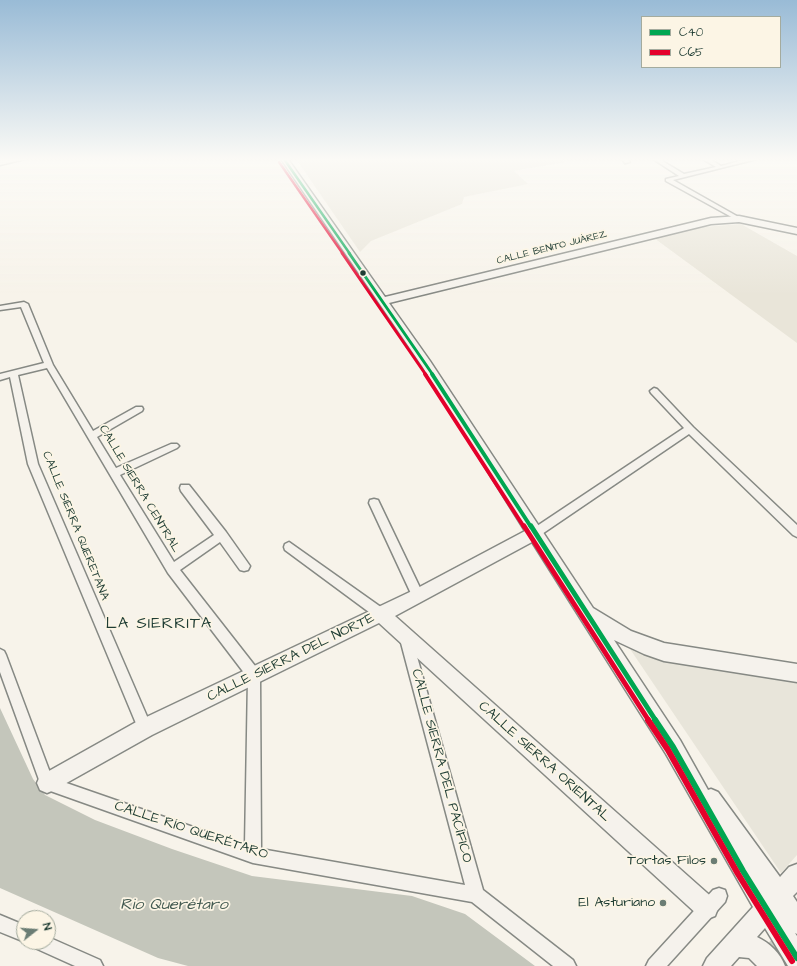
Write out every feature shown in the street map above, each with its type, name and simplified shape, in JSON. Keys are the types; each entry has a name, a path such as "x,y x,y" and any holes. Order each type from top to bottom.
{"main road":[{"path":"315,204 383,301 673,747 742,871 772,902 797,922"},
{"name":"CALLE BENITO JUÁREZ","path":"383,301 711,221 739,219 797,231"},
{"name":"CALLE SIERRA DEL NORTE","path":"47,783 145,728 418,596 535,533"},
{"path":"586,612 626,637 650,648 664,652 797,673"},
{"name":"CALLE SIERRA ORIENTAL","path":"381,614 713,902"},
{"path":"714,966 797,875"},
{"path":"772,902 797,958"},
{"path":"734,945 748,946 760,950 773,966"}],"street":[{"path":"711,204 739,219"},
{"name":"CALLE SIERRA CENTRAL","path":"0,308 21,303 24,304 49,365 172,568 254,676"},
{"path":"0,377 14,375 49,365"},
{"name":"CALLE SIERRA QUERETANA","path":"14,375 33,464 145,728"},
{"path":"654,391 690,429 797,532"},
{"path":"92,436 139,410"},
{"path":"535,533 690,429"},
{"path":"115,473 174,446"},
{"path":"185,488 244,566"},
{"path":"374,503 418,596"},
{"path":"172,568 222,535"},
{"path":"289,547 381,614"},
{"name":"CALLE SIERRA DEL PACÍFICO","path":"406,637 476,895"},
{"path":"0,655 47,783"},
{"path":"253,855 254,676"},
{"name":"CALLE RÍO QUERÉTARO","path":"47,783 253,855 476,895 567,966"},
{"path":"656,966 713,902"},
{"path":"0,923 16,930"},
{"path":"56,949 94,966"}],"shaded area":[{"path":"327,204 462,204 371,241 360,252"},
{"path":"741,224 797,256 797,343 654,238 703,227"},
{"path":"626,643 797,682 797,855 781,873"}],"water":[{"name":"Rio Querétaro","path":"0,708 33,779 45,795 95,820 172,849 252,876 412,896 465,914 535,966 188,966 158,958 56,913 56,910 50,910 0,888"}],"tunnel":[{"path":"766,966 797,933"}],"transit line":[{"name":"C65","path":"308,204 421,367 668,750 738,874 792,961"},
{"name":"C40","path":"315,204 426,364 673,747 743,871 797,958"}],"place":[{"name":"Tortas Filos","path":"714,861"},
{"name":"El Asturiano","path":"663,903"}],"district":[{"name":"LA SIERRITA","path":"159,625"}]}
